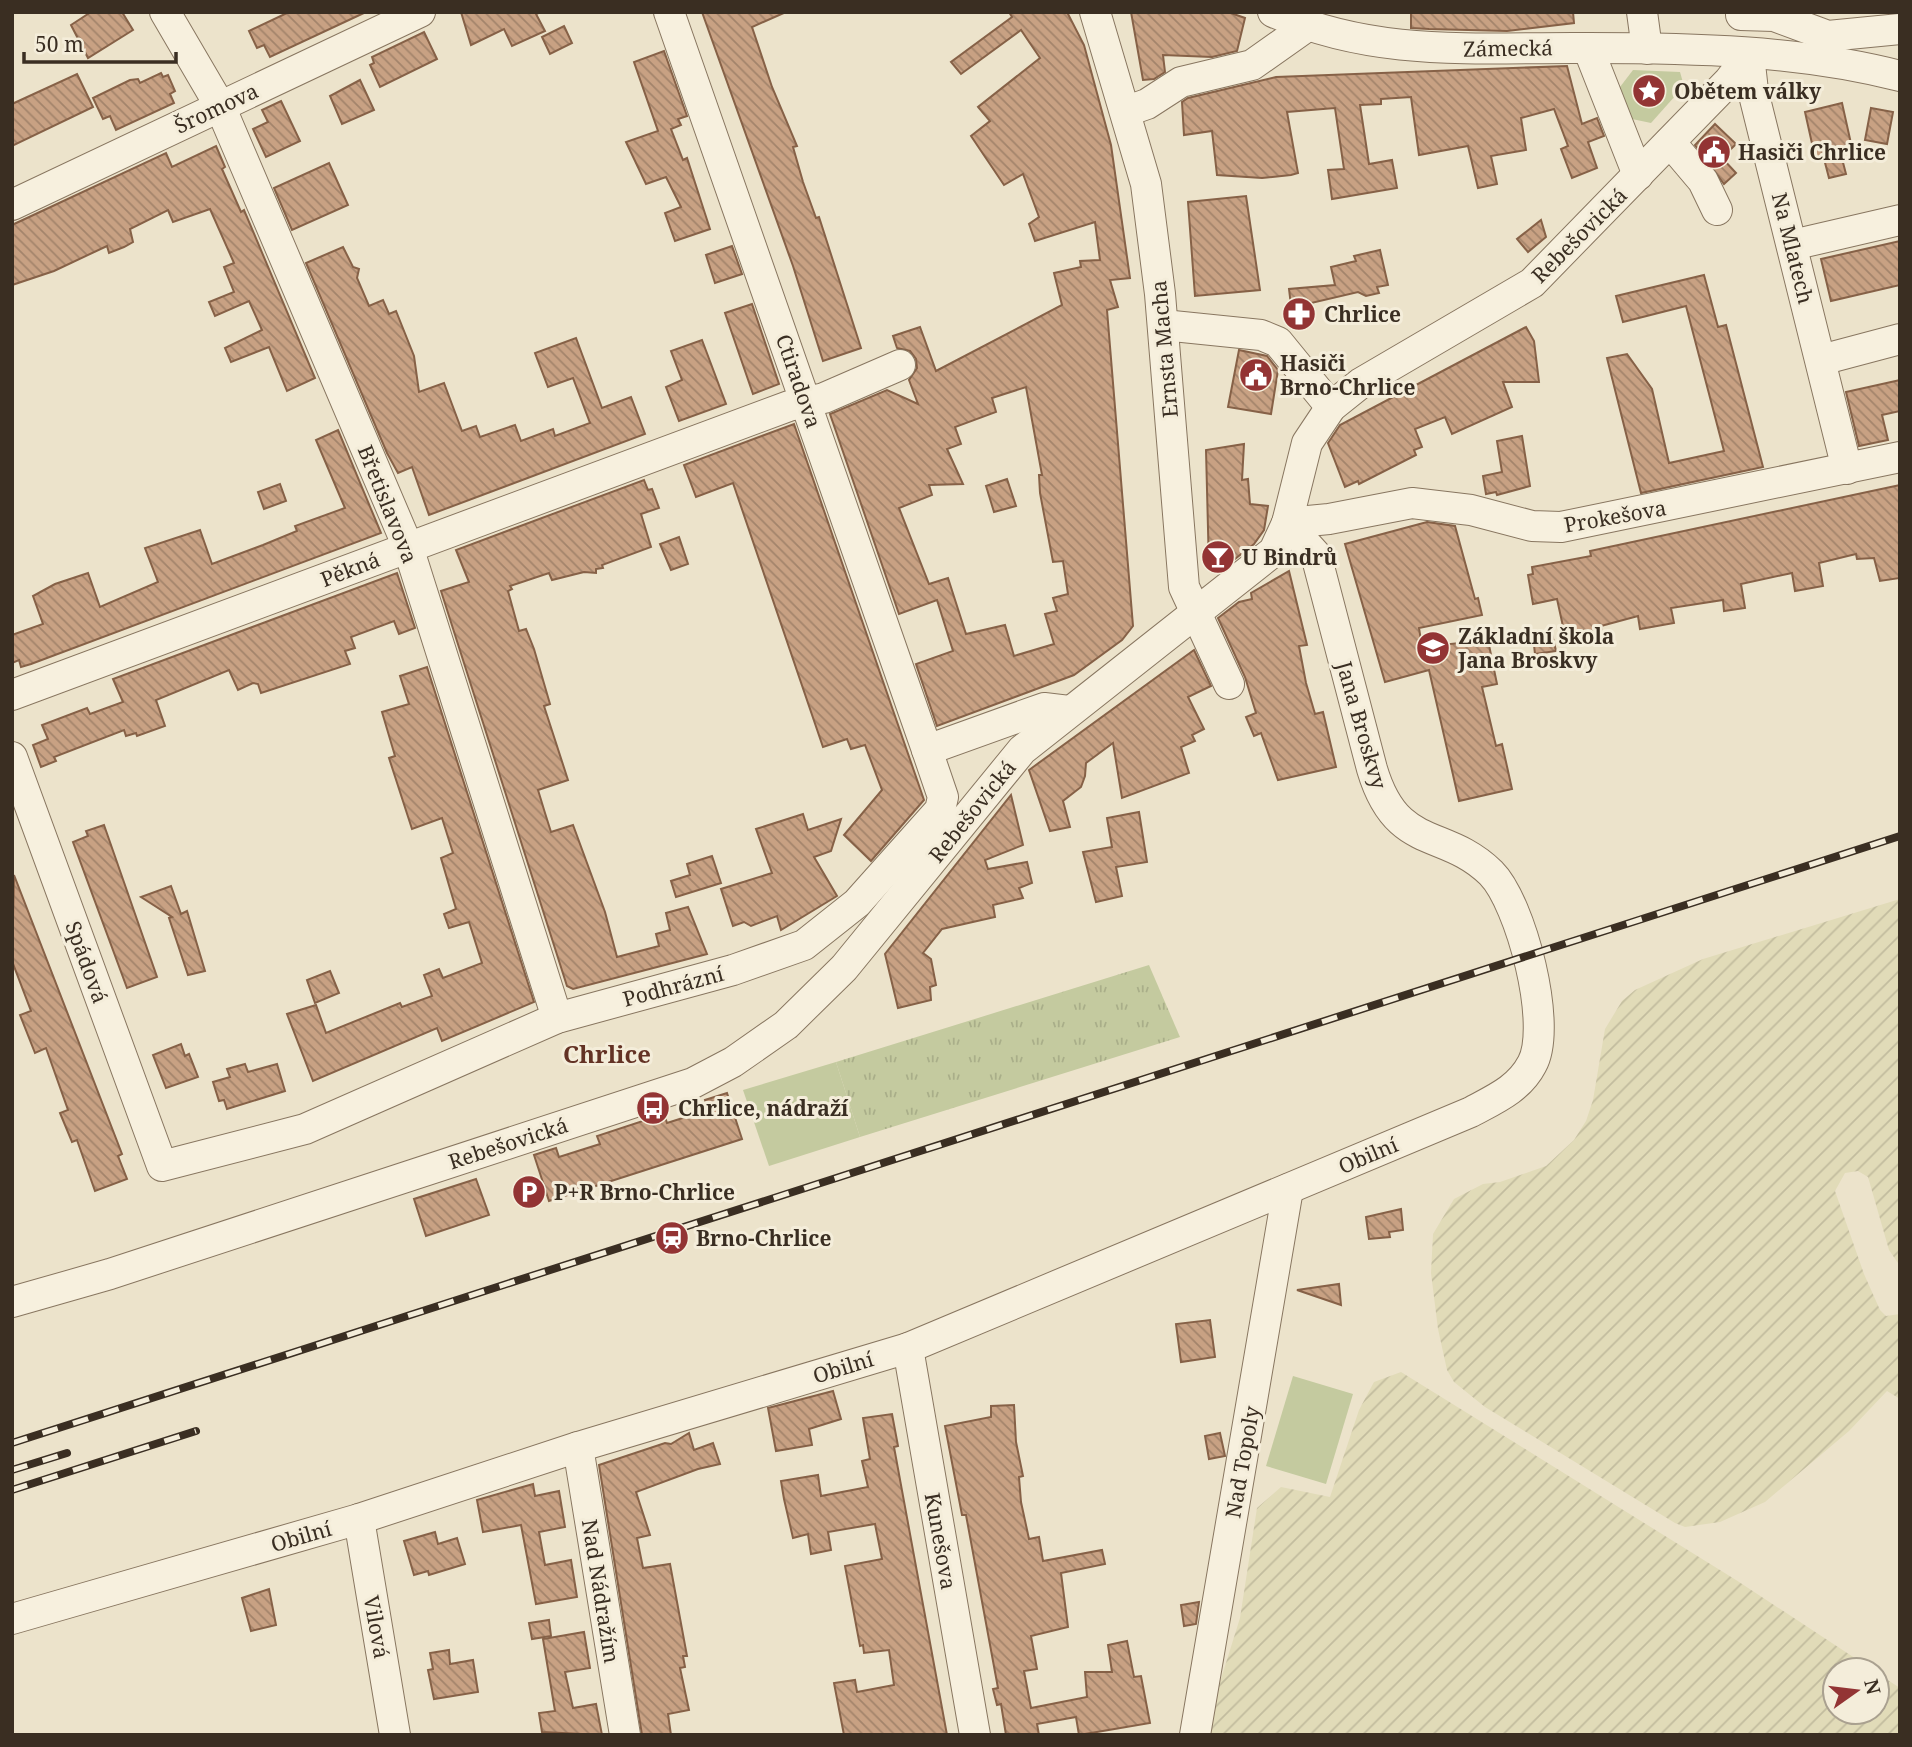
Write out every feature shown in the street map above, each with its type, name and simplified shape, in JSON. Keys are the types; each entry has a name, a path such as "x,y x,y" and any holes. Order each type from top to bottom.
{"street":[{"name":"Břetislavova","path":"165,12 219,106 408,547 557,1018"},
{"name":"Šromova","path":"12,205 420,12"},
{"name":"Ctiradova","path":"669,12 927,750"},
{"name":"Ernsta Macha","path":"1095,12 1127,111 1146,184 1163,325 1184,587 1229,684"},
{"name":"Zámecká","path":"1273,12 1306,27 1375,44 1447,49 1647,49 1749,55 1831,36"},
{"path":"1642,12 1647,49"},
{"path":"1741,15 1774,16 1831,36 1900,76"},
{"path":"1127,111 1147,104 1181,82 1251,65 1306,27"},
{"path":"1831,36 1900,29"},
{"path":"1588,48 1638,175"},
{"name":"Rebešovická","path":"12,1302 110,1274 693,1083 733,1062 786,1025 844,968 1007,766 1069,711 1269,556 1287,523 1307,443 1331,407 1361,383 1532,283 1729,81 1749,55"},
{"name":"Na Mlatech","path":"1749,55 1753,91 1847,469"},
{"path":"1670,142 1703,181 1717,210"},
{"path":"1792,245 1900,220"},
{"path":"1163,325 1261,335 1278,342 1331,407"},
{"path":"1821,360 1900,340"},
{"name":"Pěkná","path":"12,695 408,547 837,393 900,365"},
{"name":"Prokešova","path":"1287,523 1329,519 1412,503 1471,510 1532,526 1561,527 1900,457"},
{"name":"Jana Broskvy","path":"1287,523 1316,555 1372,769 1383,799 1405,825 1469,858 1497,880 1516,916 1526,957"},
{"path":"927,750 1044,708 1069,711"},
{"name":"Podhrázní","path":"162,1167 305,1129 557,1018 733,970 804,945 857,903 940,810 943,797 927,750"},
{"name":"Spádová","path":"12,757 162,1167"},
{"name":"Obilní","path":"12,1619 359,1519 578,1447 908,1348 1471,1112 1520,1081 1532,1063 1541,1031 1540,1014 1526,957"},
{"name":"Nad Topoly","path":"1195,1735 1288,1189"},
{"name":"Kunešova","path":"908,1348 975,1735"},
{"name":"Nad Nádražím","path":"578,1447 625,1735"},
{"name":"Vilová","path":"359,1519 395,1735"}],"shaded area":[{"path":"1900,899 1900,1266 1889,1250 1868,1177 1858,1171 1845,1173 1835,1191 1864,1274 1880,1310 1886,1316 1900,1314 1900,1399 1887,1391 1849,1431 1765,1502 1720,1522 1685,1527 1485,1407 1454,1382 1447,1370 1438,1329 1431,1273 1433,1234 1454,1199 1483,1184 1500,1182 1546,1166 1574,1140 1586,1121 1593,1100 1605,1029 1622,1001 1635,990 1703,959"},
{"path":"1401,1372 1736,1580 1852,1656 1821,1656 1821,1726 1891,1726 1891,1682 1900,1688 1900,1735 1210,1735 1215,1698 1240,1618 1257,1508 1281,1487 1330,1497 1359,1410 1374,1382"}],"green space":[{"path":"1633,70 1680,72 1684,86 1651,123 1632,119 1620,87"},
{"path":"1149,965 1180,1037 860,1137 836,1062"},
{"path":"836,1062 860,1137 769,1166 743,1090"},
{"path":"1293,1376 1353,1394 1326,1484 1266,1466"}],"building":[{"path":"91,12 122,12 133,30 88,58 71,25"},
{"path":"289,12 366,12 270,57 264,45 257,48 249,31"},
{"path":"461,12 541,12 536,14 545,31 512,46 504,29 471,45"},
{"path":"702,12 786,12 752,27 772,87 797,146 793,147 803,182 816,218 819,217 861,348 823,361 793,266"},
{"path":"1009,12 1067,12 1084,45 1111,145 1130,278 1110,280 1118,307 1107,310 1133,626 1122,640 1074,675 937,726 916,664 953,651 937,600 899,614 830,414 887,390 918,404 909,380 917,368 916,359 910,351 897,348 893,336 920,327 936,371 1062,305 1054,273 1081,267 1080,261 1100,260 1095,222 1035,241 1029,224 1039,217 1023,174 1004,185 971,136 990,121 978,107 1040,58 1021,30 961,74 951,62 1012,17","holes":["1026,387 1042,475 1039,475 1040,493 1053,562 1063,561 1068,594 1053,598 1057,611 1045,614 1054,644 1014,656 1005,625 966,634 948,578 929,584 899,508 932,495 929,485 963,484 947,449 961,444 955,427 996,412 992,398"]},
{"path":"1131,12 1228,12 1245,18 1237,51 1212,57 1163,55 1165,72 1154,79 1143,80"},
{"path":"1411,12 1573,12 1574,23 1507,31 1411,28"},
{"path":"564,26 572,43 550,54 542,37"},
{"path":"424,32 437,59 380,87 370,65 374,63 372,57"},
{"path":"664,51 687,116 678,119 681,125 671,129 683,160 687,158 710,229 675,241 665,213 681,207 666,177 646,184 626,142 658,131 634,62"},
{"path":"1567,66 1582,124 1597,118 1604,136 1588,142 1597,168 1572,178 1561,149 1568,146 1554,109 1521,118 1526,150 1491,156 1497,184 1478,188 1468,146 1419,155 1411,97 1381,99 1381,104 1360,105 1369,164 1392,160 1397,188 1332,199 1328,170 1344,169 1335,108 1287,112 1298,173 1291,175 1262,178 1217,175 1212,131 1184,135 1182,102 1188,98 1276,77"},
{"path":"161,73 163,77 168,75 175,91 170,94 174,103 116,130 110,116 103,119 93,98 130,80 138,79 140,83"},
{"path":"77,74 93,107 12,146 12,104"},
{"path":"360,80 374,110 342,124 330,96"},
{"path":"281,101 300,141 266,157 253,129 268,122 262,110"},
{"path":"1842,103 1852,148 1840,151 1846,174 1829,178 1823,155 1815,157 1805,112"},
{"path":"1871,108 1893,112 1887,144 1865,140"},
{"name":"Hasiči Chrlice","path":"1715,124 1736,144 1722,158 1736,173 1724,184 1695,145"},
{"path":"216,146 225,167 222,169 241,212 244,210 315,378 287,391 269,347 231,362 225,348 262,330 249,301 215,316 209,302 234,292 224,267 234,263 210,209 173,222 168,210 130,229 133,242 124,247 109,253 107,246 54,271 12,285 12,225 166,153 172,167"},
{"path":"329,163 348,205 292,230 274,188"},
{"path":"1246,196 1260,290 1195,296 1188,202"},
{"path":"1541,220 1546,237 1528,252 1517,239"},
{"path":"1900,241 1900,285 1831,301 1821,259"},
{"path":"732,246 742,274 715,283 706,255"},
{"path":"343,247 353,267 359,269 357,278 369,306 383,300 389,314 396,311 414,356 419,392 444,383 462,431 476,426 480,437 515,425 521,441 553,429 555,436 590,423 573,378 548,387 535,353 576,338 602,408 631,397 645,434 429,515 412,467 398,473 387,453 306,263"},
{"path":"1380,250 1388,285 1377,287 1379,293 1366,296 1358,292 1311,303 1313,320 1293,322 1289,289 1335,285 1331,267 1356,261 1354,256"},
{"path":"1704,275 1718,327 1726,325 1763,467 1641,493 1607,358 1627,354 1652,389 1669,463 1724,451 1686,306 1623,322 1616,296"},
{"path":"752,304 779,384 753,394 725,313"},
{"path":"1526,327 1534,341 1539,382 1503,382 1512,407 1452,434 1445,417 1415,429 1422,447 1414,450 1416,455 1359,484 1358,481 1345,487 1328,443 1340,425"},
{"path":"702,340 726,404 679,421 666,387 682,380 671,351"},
{"name":"Hasiči Brno-Chrlice","path":"1239,350 1267,356 1278,370 1271,414 1228,407"},
{"path":"1900,380 1900,411 1882,415 1888,440 1859,446 1846,392"},
{"path":"794,424 924,800 871,861 844,835 882,790 865,745 851,749 847,739 823,747 733,483 696,497 684,465"},
{"path":"338,430 381,533 31,664 21,667 19,660 12,663 12,635 43,624 33,596 55,584 88,573 100,607 158,582 145,548 200,530 212,564 297,531 295,526 345,508 316,440"},
{"path":"1522,436 1530,486 1497,495 1496,492 1486,494 1483,476 1502,472 1497,441"},
{"path":"1244,444 1242,480 1248,479 1250,504 1268,506 1264,530 1254,544 1217,573 1209,568 1206,450"},
{"path":"1007,479 1016,506 994,512 986,486"},
{"path":"644,480 648,490 652,489 659,508 641,514 651,547 602,565 603,568 596,569 596,573 584,572 552,580 549,573 510,586 512,589 508,591 519,631 526,629 534,649 550,704 544,706 568,780 538,790 551,832 573,825 605,912 617,957 659,946 656,934 670,930 666,913 688,907 707,954 573,989 567,986 441,591 469,582 456,550"},
{"path":"280,484 286,501 264,509 258,492"},
{"path":"1900,485 1900,578 1880,581 1874,558 1857,559 1856,554 1819,563 1823,586 1795,591 1792,573 1741,584 1745,608 1724,611 1723,600 1671,608 1674,623 1640,629 1638,616 1601,626 1602,630 1564,631 1557,599 1533,604 1528,575 1533,574 1532,567 1591,556 1590,551"},
{"name":"Základní škola Jana Broskvy","path":"1427,522 1455,526 1482,615 1419,628 1422,647 1488,640 1497,684 1482,687 1496,746 1502,744 1512,789 1459,801 1429,670 1385,682 1345,544"},
{"path":"679,537 688,564 671,570 660,544"},
{"path":"1289,571 1307,645 1299,646 1306,683 1315,714 1323,712 1336,767 1278,780 1261,733 1254,736 1246,717 1256,713 1245,677 1218,618 1239,602 1252,599 1251,593"},
{"path":"397,573 415,628 399,634 394,621 351,637 355,648 345,651 350,664 261,693 258,684 253,683 238,690 229,670 156,700 165,726 137,736 136,733 126,736 124,730 54,757 56,761 41,767 33,745 48,739 42,725 87,708 90,714 123,702 113,679"},
{"path":"1552,634 1556,651 1535,654 1533,636"},
{"path":"1194,650 1211,686 1188,697 1204,729 1192,735 1195,741 1181,747 1189,773 1122,798 1113,743 1086,763 1081,787 1063,801 1070,827 1050,831 1029,770"},
{"path":"427,667 534,1002 442,1041 437,1028 313,1081 287,1014 316,1005 326,1033 400,1003 402,1007 432,996 424,975 439,969 443,978 482,963 469,922 449,928 444,914 456,909 441,858 453,853 442,818 412,829 389,758 395,756 382,712 409,704 400,676"},
{"path":"1011,795 1023,845 985,860 988,869 1027,862 1032,883 1019,888 1023,898 993,905 995,917 942,929 923,953 931,959 936,985 930,987 931,1000 898,1008 885,954"},
{"path":"1139,812 1147,862 1116,867 1122,896 1096,902 1083,852 1112,847 1107,818"},
{"path":"803,814 808,830 841,819 831,851 814,857 837,896 781,930 777,916 751,926 744,922 733,926 721,889 772,873 756,829"},
{"path":"104,825 157,977 127,988 73,842 88,836 86,831"},
{"path":"712,856 721,883 676,897 671,881 690,875 687,864"},
{"path":"14,875 122,1154 118,1156 127,1179 95,1191 77,1140 72,1142 60,1113 68,1110 46,1048 35,1053 20,1015 31,1011 12,961"},
{"path":"171,886 181,914 187,911 205,971 188,975 169,918 172,917 141,897"},
{"path":"330,971 339,993 315,1003 307,980"},
{"path":"181,1044 185,1056 189,1054 198,1077 166,1088 153,1055"},
{"path":"245,1064 248,1072 277,1064 285,1091 227,1109 224,1100 219,1101 213,1082 230,1077 227,1069"},
{"path":"727,1093 742,1139 549,1201 534,1155 556,1148 559,1157 600,1144 597,1136 664,1114 667,1123 708,1110 705,1100"},
{"path":"476,1179 489,1215 426,1236 414,1199"},
{"path":"1401,1209 1403,1230 1389,1232 1390,1237 1369,1239 1366,1217"},
{"path":"1339,1284 1341,1305 1297,1290"},
{"path":"1210,1320 1215,1357 1181,1362 1176,1324"},
{"path":"833,1391 841,1419 809,1429 812,1445 776,1451 768,1408"},
{"path":"1014,1405 1016,1442 1023,1476 1019,1477 1021,1502 1029,1539 1039,1537 1043,1561 1102,1550 1105,1564 1061,1573 1068,1627 1031,1636 1037,1669 1024,1671 1031,1708 1087,1697 1085,1672 1112,1672 1108,1645 1127,1641 1134,1677 1141,1676 1150,1723 1079,1735 1076,1717 1037,1724 1039,1735 1006,1735 1001,1704 997,1705 993,1689 998,1688 966,1515 962,1515 945,1426 991,1417 991,1406"},
{"path":"892,1414 898,1446 894,1447 947,1735 844,1735 834,1683 855,1680 857,1692 894,1685 889,1650 864,1653 863,1645 860,1646 845,1566 882,1559 875,1524 828,1532 831,1550 811,1554 808,1534 793,1538 784,1499 781,1481 818,1475 821,1496 868,1487 862,1461 870,1459 863,1418"},
{"path":"689,1433 694,1450 713,1443 720,1464 698,1469 636,1492 650,1535 637,1538 643,1568 670,1564 687,1656 683,1656 685,1667 680,1668 689,1710 668,1714 671,1735 642,1735 599,1465 665,1443 671,1444"},
{"path":"1220,1433 1225,1456 1209,1459 1205,1436"},
{"path":"533,1484 535,1496 559,1491 565,1527 539,1532 545,1565 571,1560 577,1597 536,1604 521,1525 483,1532 477,1500"},
{"path":"435,1532 438,1544 457,1538 465,1564 429,1575 428,1571 414,1575 404,1541"},
{"path":"269,1589 276,1625 251,1631 242,1598"},
{"path":"1199,1602 1196,1624 1184,1626 1181,1605"},
{"path":"549,1620 551,1636 532,1639 529,1623"},
{"path":"584,1632 590,1668 565,1672 573,1708 596,1704 602,1735 542,1732 539,1713 555,1711 543,1639"},
{"path":"449,1650 450,1664 473,1660 478,1692 434,1699 428,1670 433,1669 430,1653"}],"railway":[{"path":"12,1443 1900,836"},
{"path":"12,1490 196,1431"},
{"path":"12,1470 67,1453"}],"place":[{"name":"Obětem války","path":"1649,91"},
{"name":"Hasiči Chrlice","path":"1714,152"},
{"name":"Chrlice","path":"1299,314"},
{"name":"Hasiči Brno-Chrlice","path":"1256,375"},
{"name":"U Bindrů","path":"1218,557"},
{"name":"Základní škola Jana Broskvy","path":"1433,648"},
{"name":"Chrlice, nádraží","path":"653,1108"},
{"name":"P+R Brno-Chrlice","path":"529,1192"},
{"name":"Brno-Chrlice","path":"672,1238"}],"district":[{"name":"Chrlice","path":"607,1053"}]}
